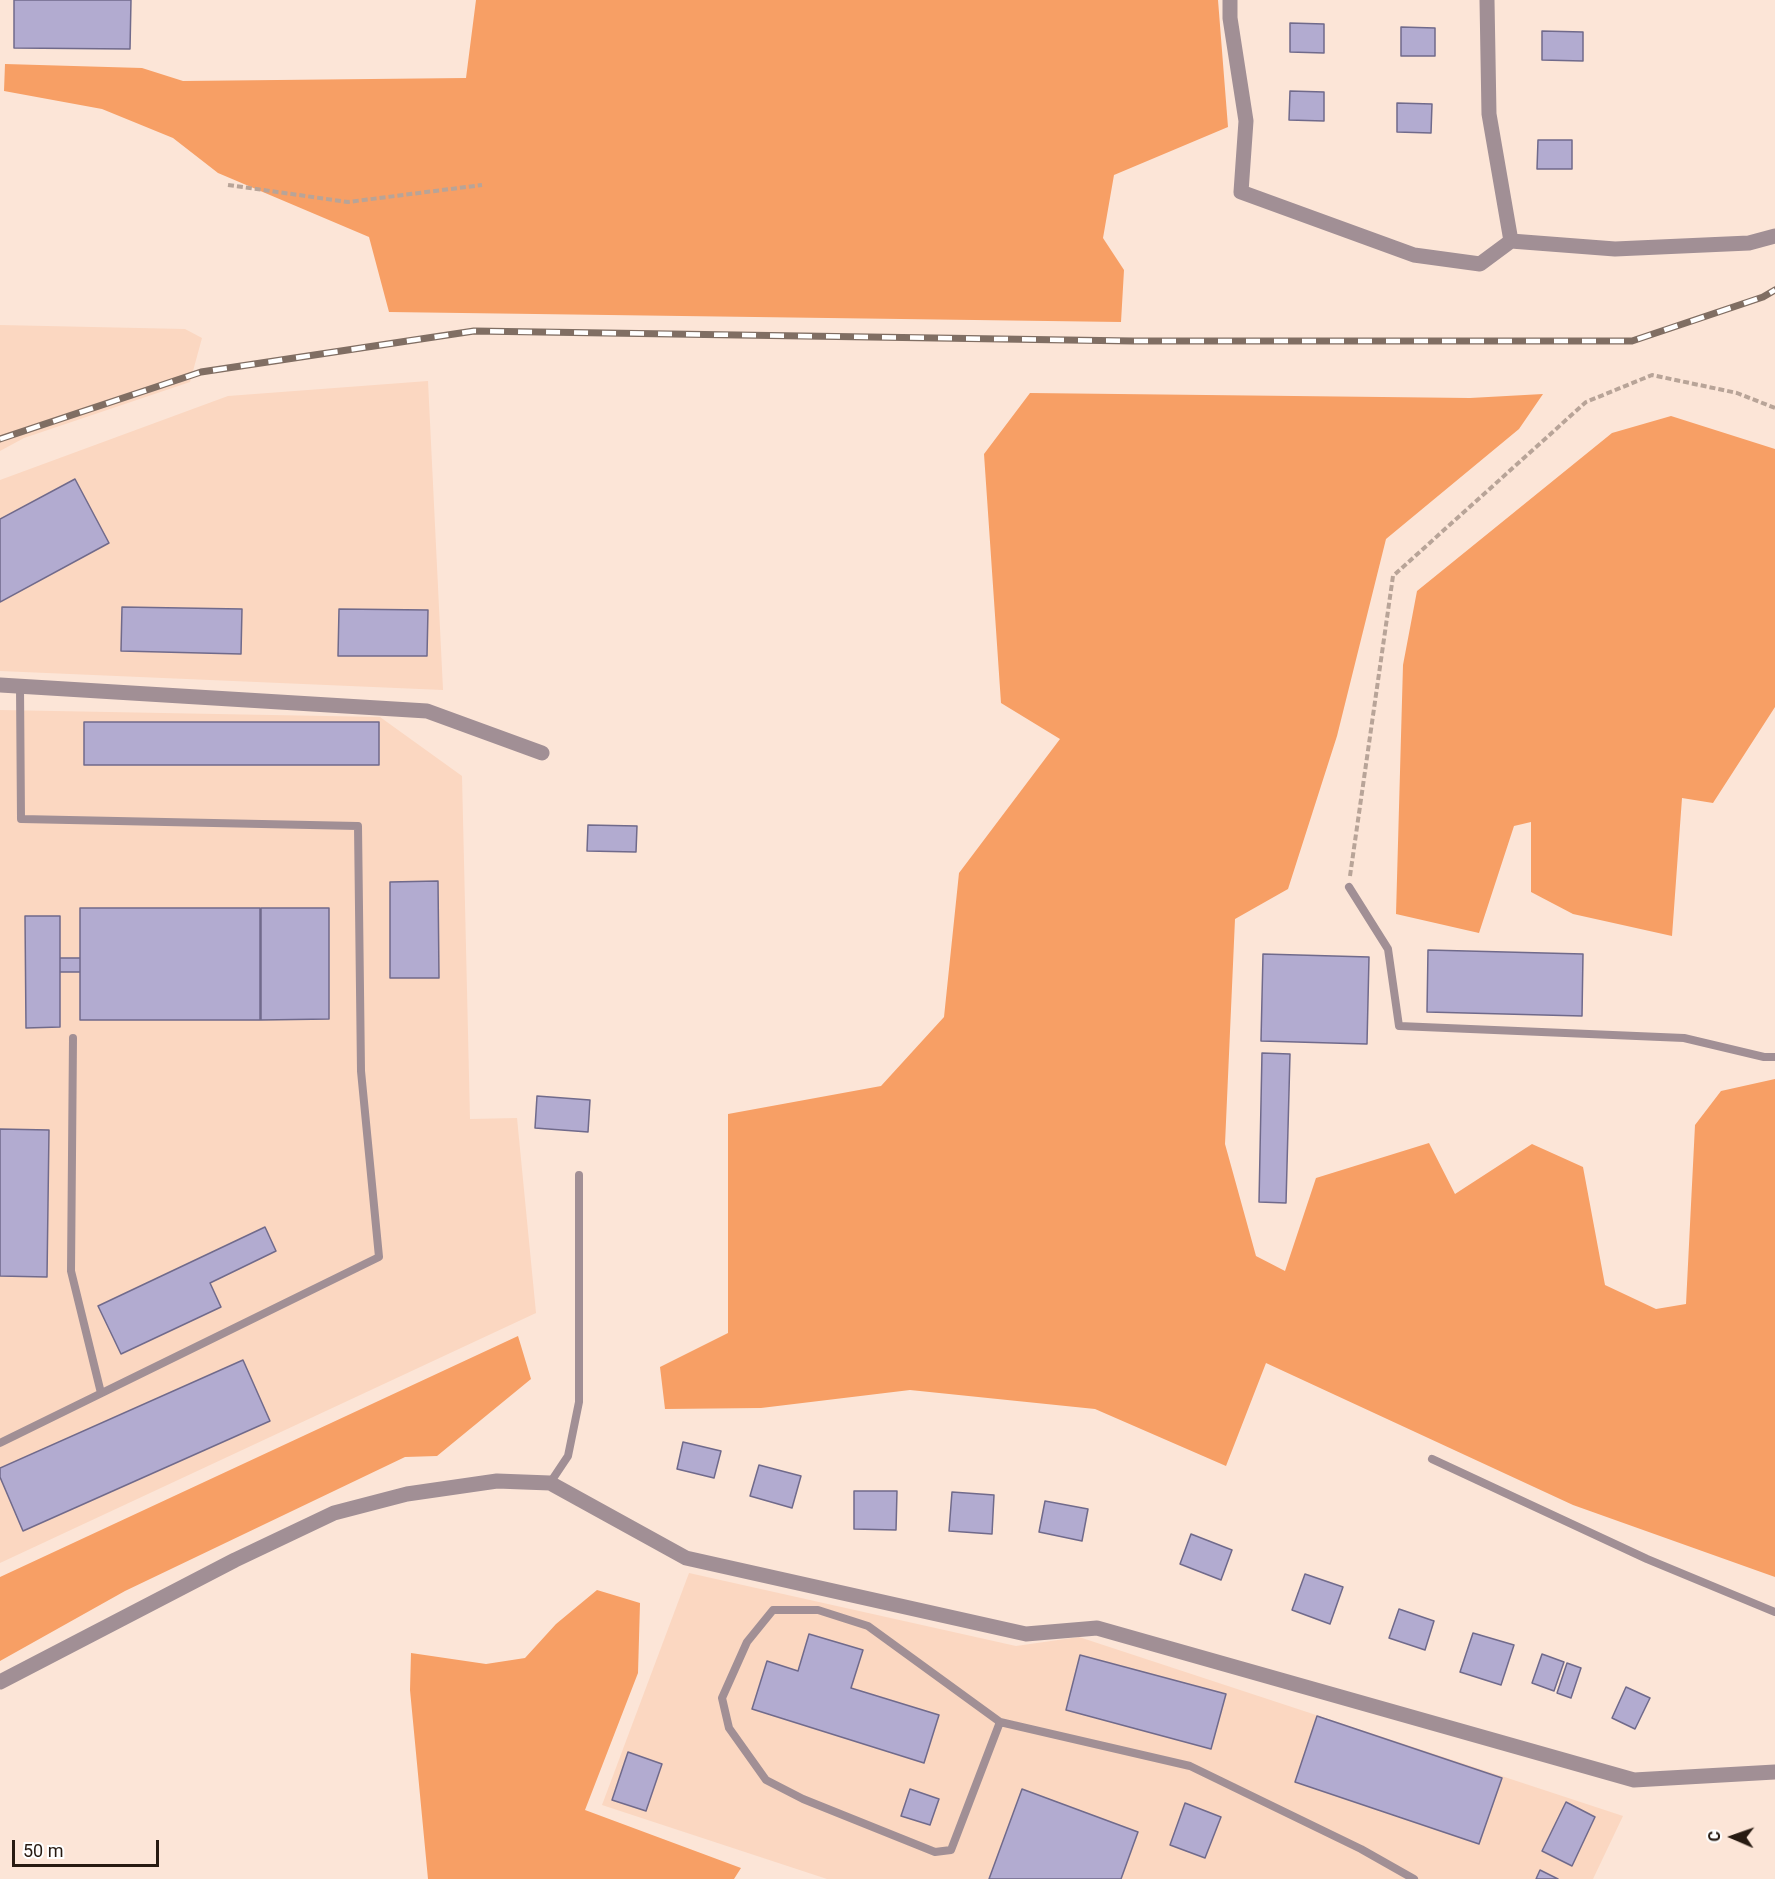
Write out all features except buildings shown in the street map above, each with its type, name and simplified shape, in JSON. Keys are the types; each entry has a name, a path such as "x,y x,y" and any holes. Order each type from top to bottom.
{"street":[{"path":"1230,0 1230,18 1246,121 1241,192 1414,255 1480,264 1511,241 1615,249 1749,243 1775,236"},
{"path":"1487,0 1489,114 1511,241"},
{"path":"0,685 427,711 542,753"},
{"path":"0,1682 235,1560 334,1513 407,1494 497,1481 550,1483 686,1558 1026,1634 1097,1628 1634,1780 1775,1772"}],"lane":[{"path":"0,1443 379,1257 361,1071 358,826 21,819 20,687"},
{"path":"1349,887 1388,949 1399,1026 1684,1038 1764,1057 1775,1057"},
{"path":"73,1038 71,1271 101,1393"},
{"path":"550,1483 568,1456 579,1402 579,1174"},
{"path":"1432,1459 1647,1559 1775,1612"},
{"path":"1000,1722 951,1850 935,1852 803,1799 766,1780 729,1728 722,1698 747,1642 773,1610 818,1610 867,1626 1000,1722 1190,1766 1361,1849 1414,1879"}],"path":[{"path":"228,185 348,202 482,185"},
{"path":"1349,887 1393,576 1586,402 1652,375 1737,393 1775,408"}],"shaded area":[{"path":"476,0 1218,0 1228,127 1114,175 1103,238 1124,270 1121,322 389,312 369,237 218,173 173,138 102,109 4,91 5,64 142,68 183,81 466,78"},
{"path":"0,325 185,329 202,338 190,382 24,438 0,451"},
{"path":"428,381 443,690 0,671 0,480 228,396"},
{"path":"1030,393 1470,398 1543,394 1519,429 1386,539 1337,736 1288,889 1235,919 1225,1144 1256,1256 1285,1271 1316,1178 1429,1143 1455,1194 1532,1144 1583,1167 1605,1285 1656,1309 1686,1304 1695,1125 1721,1091 1775,1079 1775,1577 1573,1505 1266,1363 1226,1466 1095,1409 910,1390 761,1408 665,1409 660,1367 728,1333 728,1114 881,1086 944,1017 959,873 1060,739 1001,703 984,454"},
{"path":"1671,416 1775,449 1775,707 1713,803 1682,798 1672,936 1573,914 1531,892 1531,822 1514,826 1479,933 1396,914 1403,665 1417,591 1612,433"},
{"path":"0,710 380,717 462,776 470,1119 517,1118 536,1313 0,1563"},
{"path":"518,1336 531,1379 437,1456 405,1457 125,1591 0,1661 0,1577"},
{"path":"689,1573 1016,1646 1079,1637 1623,1816 1593,1879 827,1879 602,1805"},
{"path":"597,1590 640,1603 638,1673 585,1810 741,1868 734,1879 428,1879 410,1690 411,1653 486,1664 525,1658 556,1624"}],"railway":[{"path":"0,439 201,372 474,331 1133,341 1632,341 1763,297 1775,290"}]}
